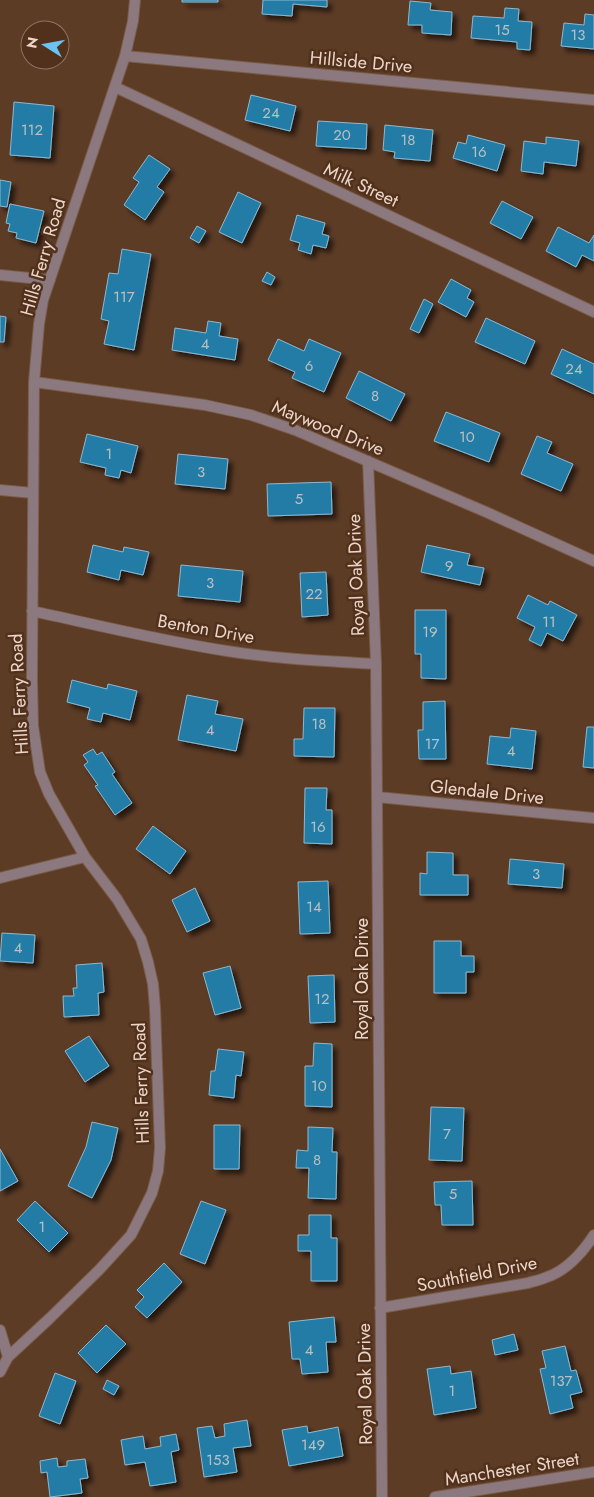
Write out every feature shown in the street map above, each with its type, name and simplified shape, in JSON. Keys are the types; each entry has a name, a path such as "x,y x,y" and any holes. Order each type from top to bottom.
{"street":[{"name":"Hills Ferry Road","path":"0,1372 8,1357 99,1270 131,1235 152,1193 158,1171 160,1148 155,1008 153,984 148,962 141,939 117,899 85,857 49,794 40,772 33,726 32,679 34,382 43,300 125,56 136,0"},
{"name":"Hillside Drive","path":"125,56 594,100"},
{"name":"Milk Street","path":"114,87 594,312"},
{"path":"0,275 50,280"},
{"name":"Maywood Drive","path":"34,382 205,405 251,416 295,430 486,512 594,561"},
{"name":"Royal Oak Drive","path":"368,462 376,664 382,1497"},
{"path":"0,490 33,493"},
{"name":"Benton Drive","path":"32,611 136,634 227,651 297,659 376,664"},
{"name":"Glendale Drive","path":"377,797 594,818"},
{"path":"0,878 85,857"},
{"name":"Southfield Drive","path":"380,1308 518,1285 549,1277 570,1263 586,1248 594,1235"},
{"path":"0,1330 8,1357"},
{"name":"Manchester Street","path":"435,1497 594,1472"}],"building":[{"path":"182,0 218,0 218,2 182,2"},
{"path":"263,0 327,0 327,7 293,4 292,16 262,14"},
{"path":"410,1 431,3 430,10 452,12 451,35 422,33 422,25 408,25"},
{"path":"505,8 519,9 518,21 532,22 530,50 517,49 517,42 471,38 473,16 504,18"},
{"path":"585,14 594,15 594,49 561,46 564,23 584,25"},
{"path":"251,95 296,106 290,131 245,120"},
{"path":"14,102 54,106 50,158 10,155"},
{"path":"318,121 367,124 366,149 316,146"},
{"path":"385,125 433,130 430,161 394,158 395,152 383,150"},
{"path":"468,135 505,145 497,171 453,158 458,142 466,144"},
{"path":"546,137 579,141 576,166 544,162 543,174 521,171 524,141 546,144"},
{"path":"149,155 170,169 157,187 164,192 145,220 124,205 139,182 133,178"},
{"path":"0,180 11,182 7,207 0,206"},
{"path":"238,192 261,203 242,243 219,232"},
{"path":"502,201 533,217 521,239 490,223"},
{"path":"10,204 44,211 36,243 16,238 17,233 8,231 10,224 6,223"},
{"path":"297,215 325,223 322,234 329,236 326,248 313,245 311,254 298,250 300,243 290,240"},
{"path":"197,226 206,231 199,243 190,238"},
{"path":"558,227 589,243 594,235 594,261 582,255 576,267 546,251"},
{"path":"122,249 151,254 134,350 104,344 109,321 101,319 109,273 118,274"},
{"path":"267,272 275,277 271,285 262,281"},
{"path":"451,279 471,290 467,298 474,302 466,317 438,302"},
{"path":"424,299 433,304 419,333 410,329"},
{"path":"0,316 6,317 4,342 0,342"},
{"path":"486,318 535,341 525,364 475,342"},
{"path":"208,321 221,323 219,336 238,339 235,360 172,350 175,328 206,333"},
{"path":"278,339 304,351 309,339 341,353 324,392 292,378 295,372 268,360"},
{"path":"562,349 594,364 594,394 551,374"},
{"path":"359,371 405,394 391,421 346,398"},
{"path":"446,412 500,433 489,462 434,441"},
{"path":"87,434 138,446 131,473 121,470 119,478 105,475 106,468 80,462"},
{"path":"537,436 552,442 547,453 573,464 561,491 521,474"},
{"path":"178,454 228,459 225,489 175,484"},
{"path":"331,482 332,514 268,516 267,484"},
{"path":"93,545 123,552 124,547 149,552 143,575 121,570 119,580 87,572"},
{"path":"427,545 470,554 467,565 484,568 480,585 421,572"},
{"path":"181,565 243,571 240,602 178,596"},
{"path":"326,572 328,615 302,617 300,573"},
{"path":"528,595 548,605 550,601 577,615 563,641 547,633 541,646 529,640 535,627 517,618"},
{"path":"415,610 446,610 446,679 421,678 421,654 415,654"},
{"path":"72,680 107,689 108,684 137,691 130,720 103,713 101,722 87,719 90,708 67,702"},
{"path":"187,695 218,701 215,714 243,719 236,751 178,740"},
{"path":"445,701 446,759 419,759 418,730 423,730 423,702"},
{"path":"304,708 335,708 334,757 294,756 294,739 303,739"},
{"path":"587,727 594,727 594,768 583,767"},
{"path":"511,728 536,731 532,769 487,764 490,736 510,738"},
{"path":"93,749 97,755 102,752 115,772 112,774 132,803 115,815 95,786 98,785 84,765 88,762 83,755"},
{"path":"305,788 327,788 326,810 332,810 332,844 304,843"},
{"path":"153,826 186,851 170,874 136,849"},
{"path":"427,852 453,853 453,875 468,875 468,895 420,895 420,873 427,874"},
{"path":"510,859 564,864 562,888 508,884"},
{"path":"328,881 330,933 300,934 298,882"},
{"path":"195,888 210,921 187,932 172,900"},
{"path":"2,933 35,935 33,963 0,961"},
{"path":"434,941 461,941 461,956 474,956 474,972 466,972 466,993 434,993"},
{"path":"102,963 104,992 98,993 99,1015 64,1017 63,996 74,996 73,988 77,988 76,965"},
{"path":"230,966 241,1008 215,1015 203,973"},
{"path":"334,975 335,1022 310,1023 308,976"},
{"path":"89,1036 109,1066 85,1082 65,1051"},
{"path":"314,1043 332,1044 332,1107 305,1106 305,1066 313,1066"},
{"path":"218,1049 244,1052 241,1076 236,1075 234,1098 209,1095 211,1071 215,1071"},
{"path":"431,1107 464,1108 462,1161 429,1160"},
{"path":"92,1122 118,1128 111,1160 92,1198 68,1186 86,1147"},
{"path":"214,1125 240,1125 239,1169 214,1169"},
{"path":"308,1127 333,1128 332,1152 337,1152 336,1199 308,1198 309,1168 296,1168 297,1150 308,1151"},
{"path":"0,1149 18,1181 0,1191"},
{"path":"472,1181 473,1225 442,1225 441,1205 435,1205 434,1182"},
{"path":"35,1201 68,1233 49,1252 17,1220"},
{"path":"201,1201 226,1210 205,1264 180,1254"},
{"path":"309,1215 331,1215 331,1238 337,1238 337,1281 311,1281 311,1251 298,1251 298,1235 309,1235"},
{"path":"164,1263 182,1282 147,1318 135,1307 144,1297 137,1290"},
{"path":"334,1317 336,1342 326,1342 328,1372 302,1374 300,1359 292,1359 289,1322"},
{"path":"106,1325 126,1344 97,1373 78,1353"},
{"path":"514,1334 518,1350 495,1355 492,1340"},
{"path":"565,1346 571,1371 576,1370 582,1392 570,1395 573,1408 550,1414 540,1369 546,1368 542,1351"},
{"path":"450,1366 451,1374 471,1371 476,1408 434,1415 427,1369"},
{"path":"55,1373 76,1381 60,1424 39,1416"},
{"path":"107,1380 119,1386 114,1395 103,1389"},
{"path":"247,1420 251,1446 233,1448 237,1472 204,1477 197,1428 212,1426 215,1438 225,1436 224,1424"},
{"path":"307,1426 308,1433 338,1427 343,1456 289,1466 282,1430"},
{"path":"176,1434 179,1450 171,1452 176,1482 150,1486 145,1462 125,1465 121,1440 143,1436 145,1449 161,1446 160,1437"},
{"path":"57,1458 58,1467 67,1466 67,1461 85,1459 88,1478 80,1479 82,1493 50,1497 47,1472 41,1473 40,1461"}]}
